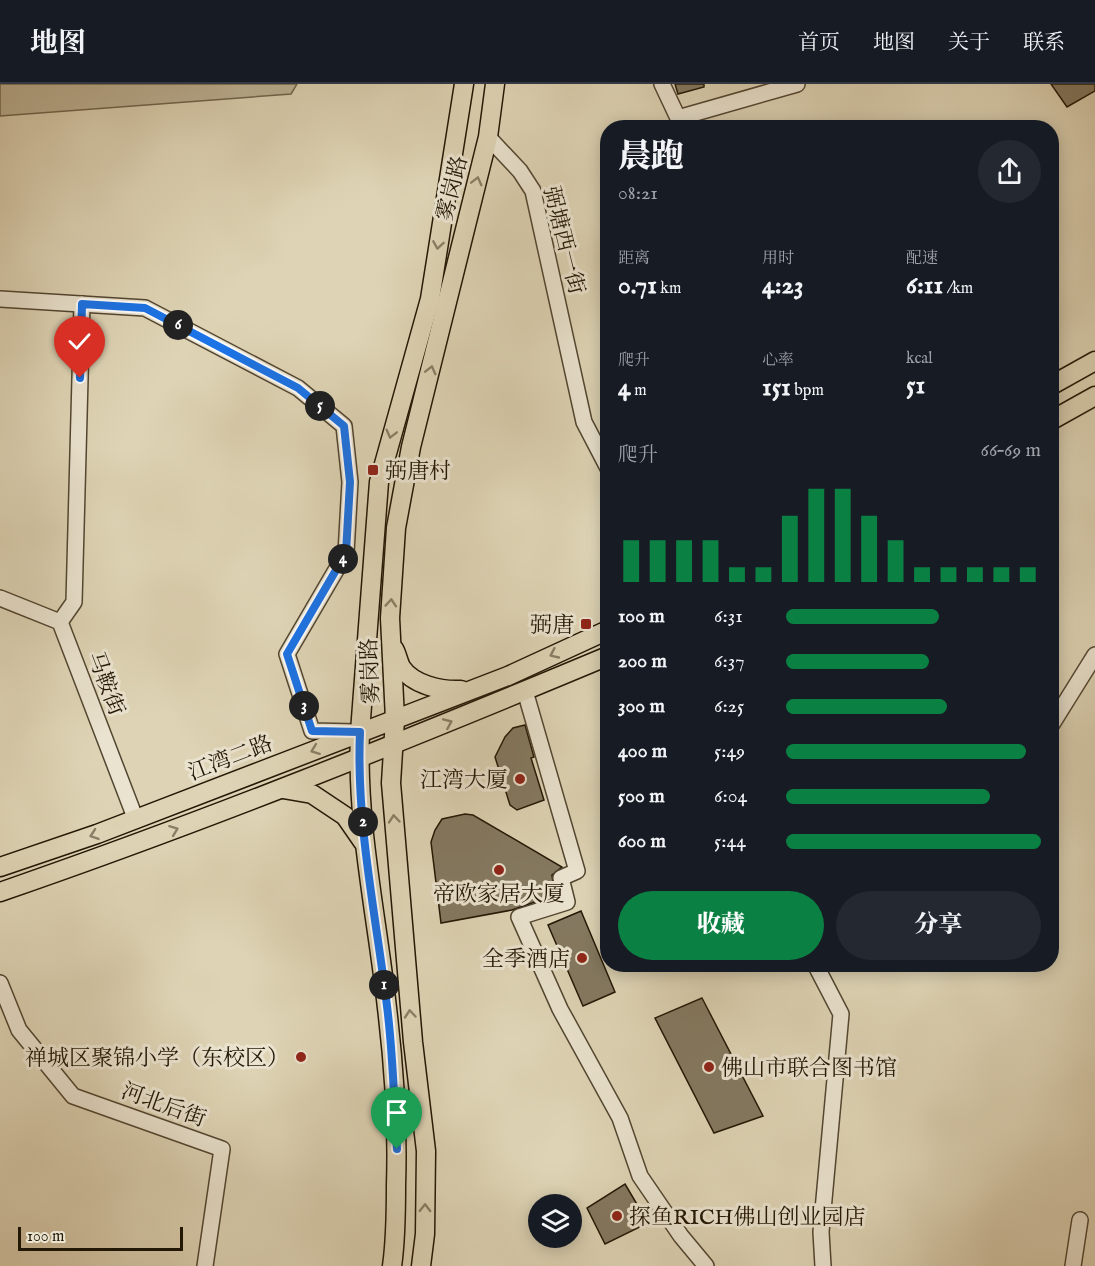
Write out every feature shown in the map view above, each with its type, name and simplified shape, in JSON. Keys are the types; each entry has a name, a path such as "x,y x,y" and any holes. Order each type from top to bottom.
{"main road":[{"name":"雾岗路","path":"392,1266 395,1245 396,1137 387,1008 365,845 358,759 380,482 430,299 464,84"},
{"name":"雾岗路","path":"421,1266 426,1150 413,1041 391,783 395,719 390,618 396,528 411,447 488,137 495,84"},
{"path":"1059,382 1095,361"},
{"path":"1059,416 1095,396"},
{"name":"江湾二路","path":"0,867 136,820 472,690 600,634"},
{"path":"391,640 402,668 422,684 446,691 472,690"},
{"path":"0,892 108,855 281,789 600,659"},
{"path":"281,789 312,794 345,816 365,845"}],"street":[{"path":"662,84 678,118 797,84"},
{"name":"弼塘西一街","path":"488,137 520,171 533,191 584,422 600,453"},
{"path":"0,298 145,308 298,388 344,426 350,482 346,553 287,654 312,731 360,732"},
{"path":"0,598 60,622 74,602 82,304"},
{"name":"马鞍街","path":"60,622 136,820"},
{"path":"1059,713 1095,655"},
{"path":"525,691 577,871 561,878 567,902 519,916 560,1009 620,1118 640,1176 681,1236 706,1266"},
{"path":"819,972 841,1014 821,1232 823,1266"},
{"name":"河北后街","path":"0,983 18,1030 73,1096 222,1149 205,1266"},
{"path":"1073,1266 1080,1220"}],"shaded area":[{"path":"0,84 297,84 291,94 0,116"}],"building":[{"path":"675,84 704,84 704,87 678,94"},
{"path":"1051,84 1095,84 1095,91 1067,107"},
{"name":"江湾大厦","path":"525,725 534,757 531,758 544,800 517,810 510,805 495,757 505,737 513,728"},
{"name":"帝欧家居大厦","path":"465,814 473,815 562,867 552,875 555,895 512,910 441,923 431,842 442,819"},
{"name":"全季酒店","path":"581,911 600,956 600,972 607,972 615,992 583,1006 548,925"},
{"name":"佛山市联合图书馆","path":"702,998 763,1116 714,1133 655,1018"},
{"name":"探鱼RICH佛山创业园店","path":"625,1184 648,1223 605,1244 587,1208"}],"place":[{"name":"弼唐村","path":"373,470"},
{"name":"弼唐","path":"586,624"},
{"name":"江湾大厦","path":"520,779"},
{"name":"帝欧家居大厦","path":"499,870"},
{"name":"全季酒店","path":"582,958"},
{"name":"禅城区聚锦小学（东校区）","path":"301,1057"},
{"name":"佛山市联合图书馆","path":"709,1067"},
{"name":"探鱼RICH佛山创业园店","path":"617,1216"}],"route":[{"path":"80,378 82,304 145,308 298,388 344,426 350,482 346,553 287,654 312,731 360,732 358,759 366,861 387,1008 397,1149"}]}
